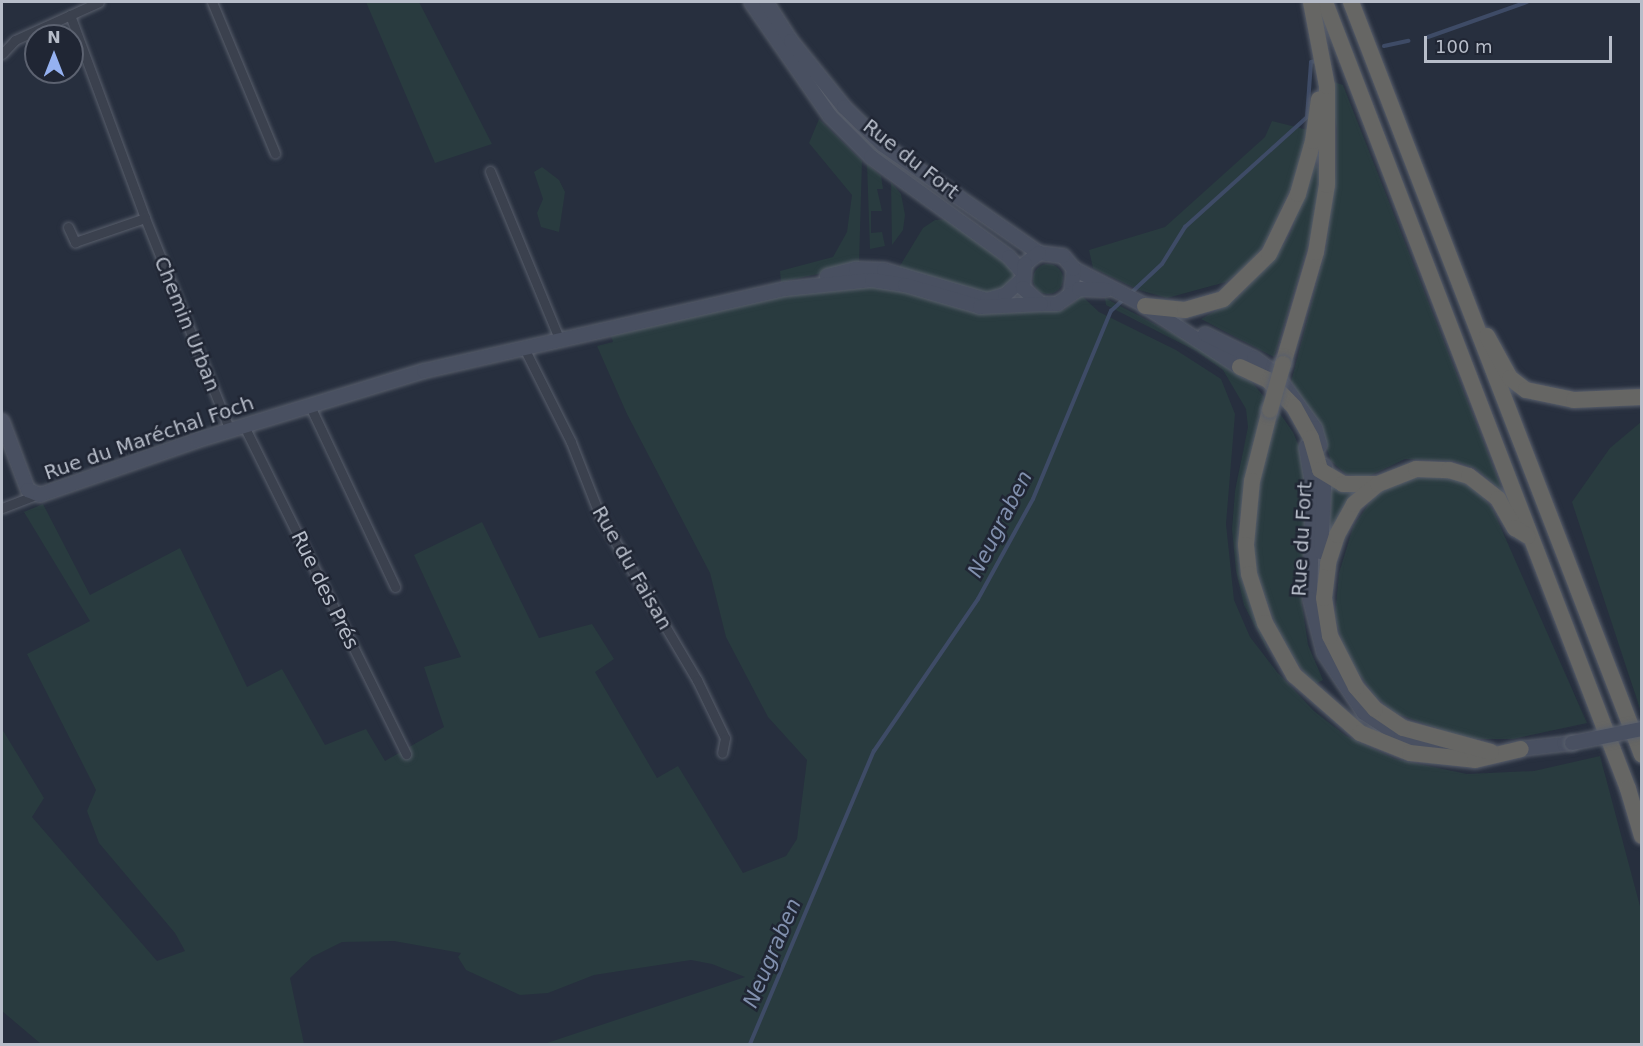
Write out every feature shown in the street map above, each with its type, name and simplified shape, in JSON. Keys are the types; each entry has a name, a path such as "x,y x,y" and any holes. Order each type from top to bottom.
{"highway":[{"path":"1311,2 1324,56 1329,146 1323,218 1252,481 1246,545 1249,574 1265,623 1294,675 1360,733 1410,753 1475,760 1521,749"},
{"path":"1325,2 1628,789 1641,836"},
{"path":"1351,2 1641,755"},
{"path":"1139,304 1185,310 1223,299 1269,254 1287,221 1306,166 1317,117 1319,72 1324,56"},
{"path":"1472,320 1490,339 1510,378 1526,390 1574,400 1641,397"},
{"path":"1240,367 1268,380 1294,407 1311,438 1320,470 1326,474 1343,484 1361,487 1378,484 1416,469 1449,470 1469,476 1498,499 1515,528 1530,538"},
{"path":"1378,484 1354,504 1336,535 1328,563 1324,598 1339,658 1375,708 1402,728 1491,752"}],"main road":[{"name":"Rue du Fort","path":"751,2 838,124 871,157 1009,257 1022,276 1027,295 1041,304 1058,304 1071,293 1086,288 1111,291"},
{"name":"Rue du Fort","path":"766,2 792,41 844,107 883,145 1039,253 1063,256 1074,269 1111,291 1254,358 1276,374 1315,428 1326,474 1317,599 1324,653"},
{"path":"1022,276 1039,253"},
{"path":"1071,293 1074,269"},
{"name":"Rue du Maréchal Foch","path":"36,495 237,428 424,371 785,289 846,271 879,270 987,300 1005,296 1022,276"},
{"name":"Rue du Maréchal Foch","path":"785,289 872,280 905,285 980,307 1041,304"},
{"name":"Rue du Fort","path":"1139,304 1240,367 1279,399 1299,427 1308,452 1313,521 1310,599 1324,653 1357,705 1384,729 1441,749 1491,752 1572,743 1641,729"},
{"path":"2,421 25,484 36,495"}],"street":[{"path":"2,54 15,40 99,2"},
{"path":"212,2 275,153"},
{"name":"Chemin Urban","path":"70,15 144,218 237,428"},
{"path":"490,171 560,341"},
{"path":"68,227 75,242 144,218"},
{"name":"Rue du Faisan","path":"524,348 571,442 600,516 698,680 725,738 722,753"},
{"path":"310,406 395,587"},
{"name":"Rue des Prés","path":"237,428 406,754"},
{"name":"Rue du Maréchal Foch","path":"2,508 36,495"}],"shaded area":[{"path":"366,2 419,2 492,144 435,163"},
{"path":"1334,82 1343,85 1503,492 1475,468 1455,461 1405,459 1365,478 1346,474 1331,461 1319,424 1291,382 1326,248 1336,172 1337,130 1330,87"},
{"path":"819,119 862,161 859,265 781,282 780,271 833,257 847,232 852,195 809,143"},
{"path":"1272,121 1308,130 1294,182 1265,243 1250,264 1226,282 1167,298 1139,290 1093,268 1089,250 1165,227 1265,137"},
{"path":"867,164 881,176 883,189 877,189 882,211 871,211 871,233 882,232 885,246 870,249"},
{"path":"1314,165 1320,167 1320,189 1315,222 1274,357 1201,319 1235,300 1272,262 1290,235"},
{"path":"542,167 559,180 565,192 559,232 541,227 537,213 543,199 534,172"},
{"path":"891,182 901,194 905,215 903,230 892,245"},
{"path":"950,219 1012,269 1014,279 995,297 898,269 923,228 935,220"},
{"path":"1048,264 1059,268 1063,279 1059,290 1048,294 1037,290 1033,279 1037,268"},
{"path":"881,286 1000,313 1064,310 1082,296 1099,312 1176,350 1221,379 1235,414 1226,524 1234,600 1250,637 1277,672 1314,711 1346,736 1395,759 1467,774 1534,771 1600,756 1641,910 1641,1044 544,1044 745,977 712,964 691,960 594,975 548,993 520,995 466,970 458,957 461,953 394,941 342,942 312,957 290,978 304,1044 41,1044 2,1011 2,729 44,798 32,817 157,961 185,951 175,933 99,843 87,811 96,790 27,654 90,621 24,512 43,504 90,595 180,548 247,687 282,669 325,745 366,729 385,761 444,727 424,667 461,657 414,555 482,522 539,638 592,624 614,659 595,672 657,778 678,766 743,873 786,856 797,839 807,760 768,717 726,637 710,573 627,414 597,346 613,342 611,336 752,302 820,288"},
{"path":"1105,298 1212,354 1251,381 1265,398 1238,527 1246,589 1270,655 1244,605 1236,571 1232,529 1235,491 1248,427 1246,409 1223,370 1196,351 1106,305"},
{"path":"1278,411 1293,432 1306,463 1302,604 1308,645 1323,680 1313,685 1281,640 1253,563 1258,476"},
{"path":"1641,422 1642,712 1572,502 1610,448"},
{"path":"1421,477 1445,477 1466,483 1481,494 1493,510 1587,723 1513,739 1466,739 1395,713 1376,697 1347,658 1335,617 1339,573 1353,527 1375,495 1399,482"},
{"path":"1330,484 1358,494 1328,537 1331,507"}],"waterway":[{"name":"Neugraben","path":"1428,37 1527,2"},
{"path":"1384,46 1408,41"},
{"name":"Neugraben","path":"1131,293 1162,264 1185,227 1307,117 1311,62 1316,61"},
{"name":"Neugraben","path":"750,1044 874,751 978,599 1033,499 1111,311 1125,298"}]}
